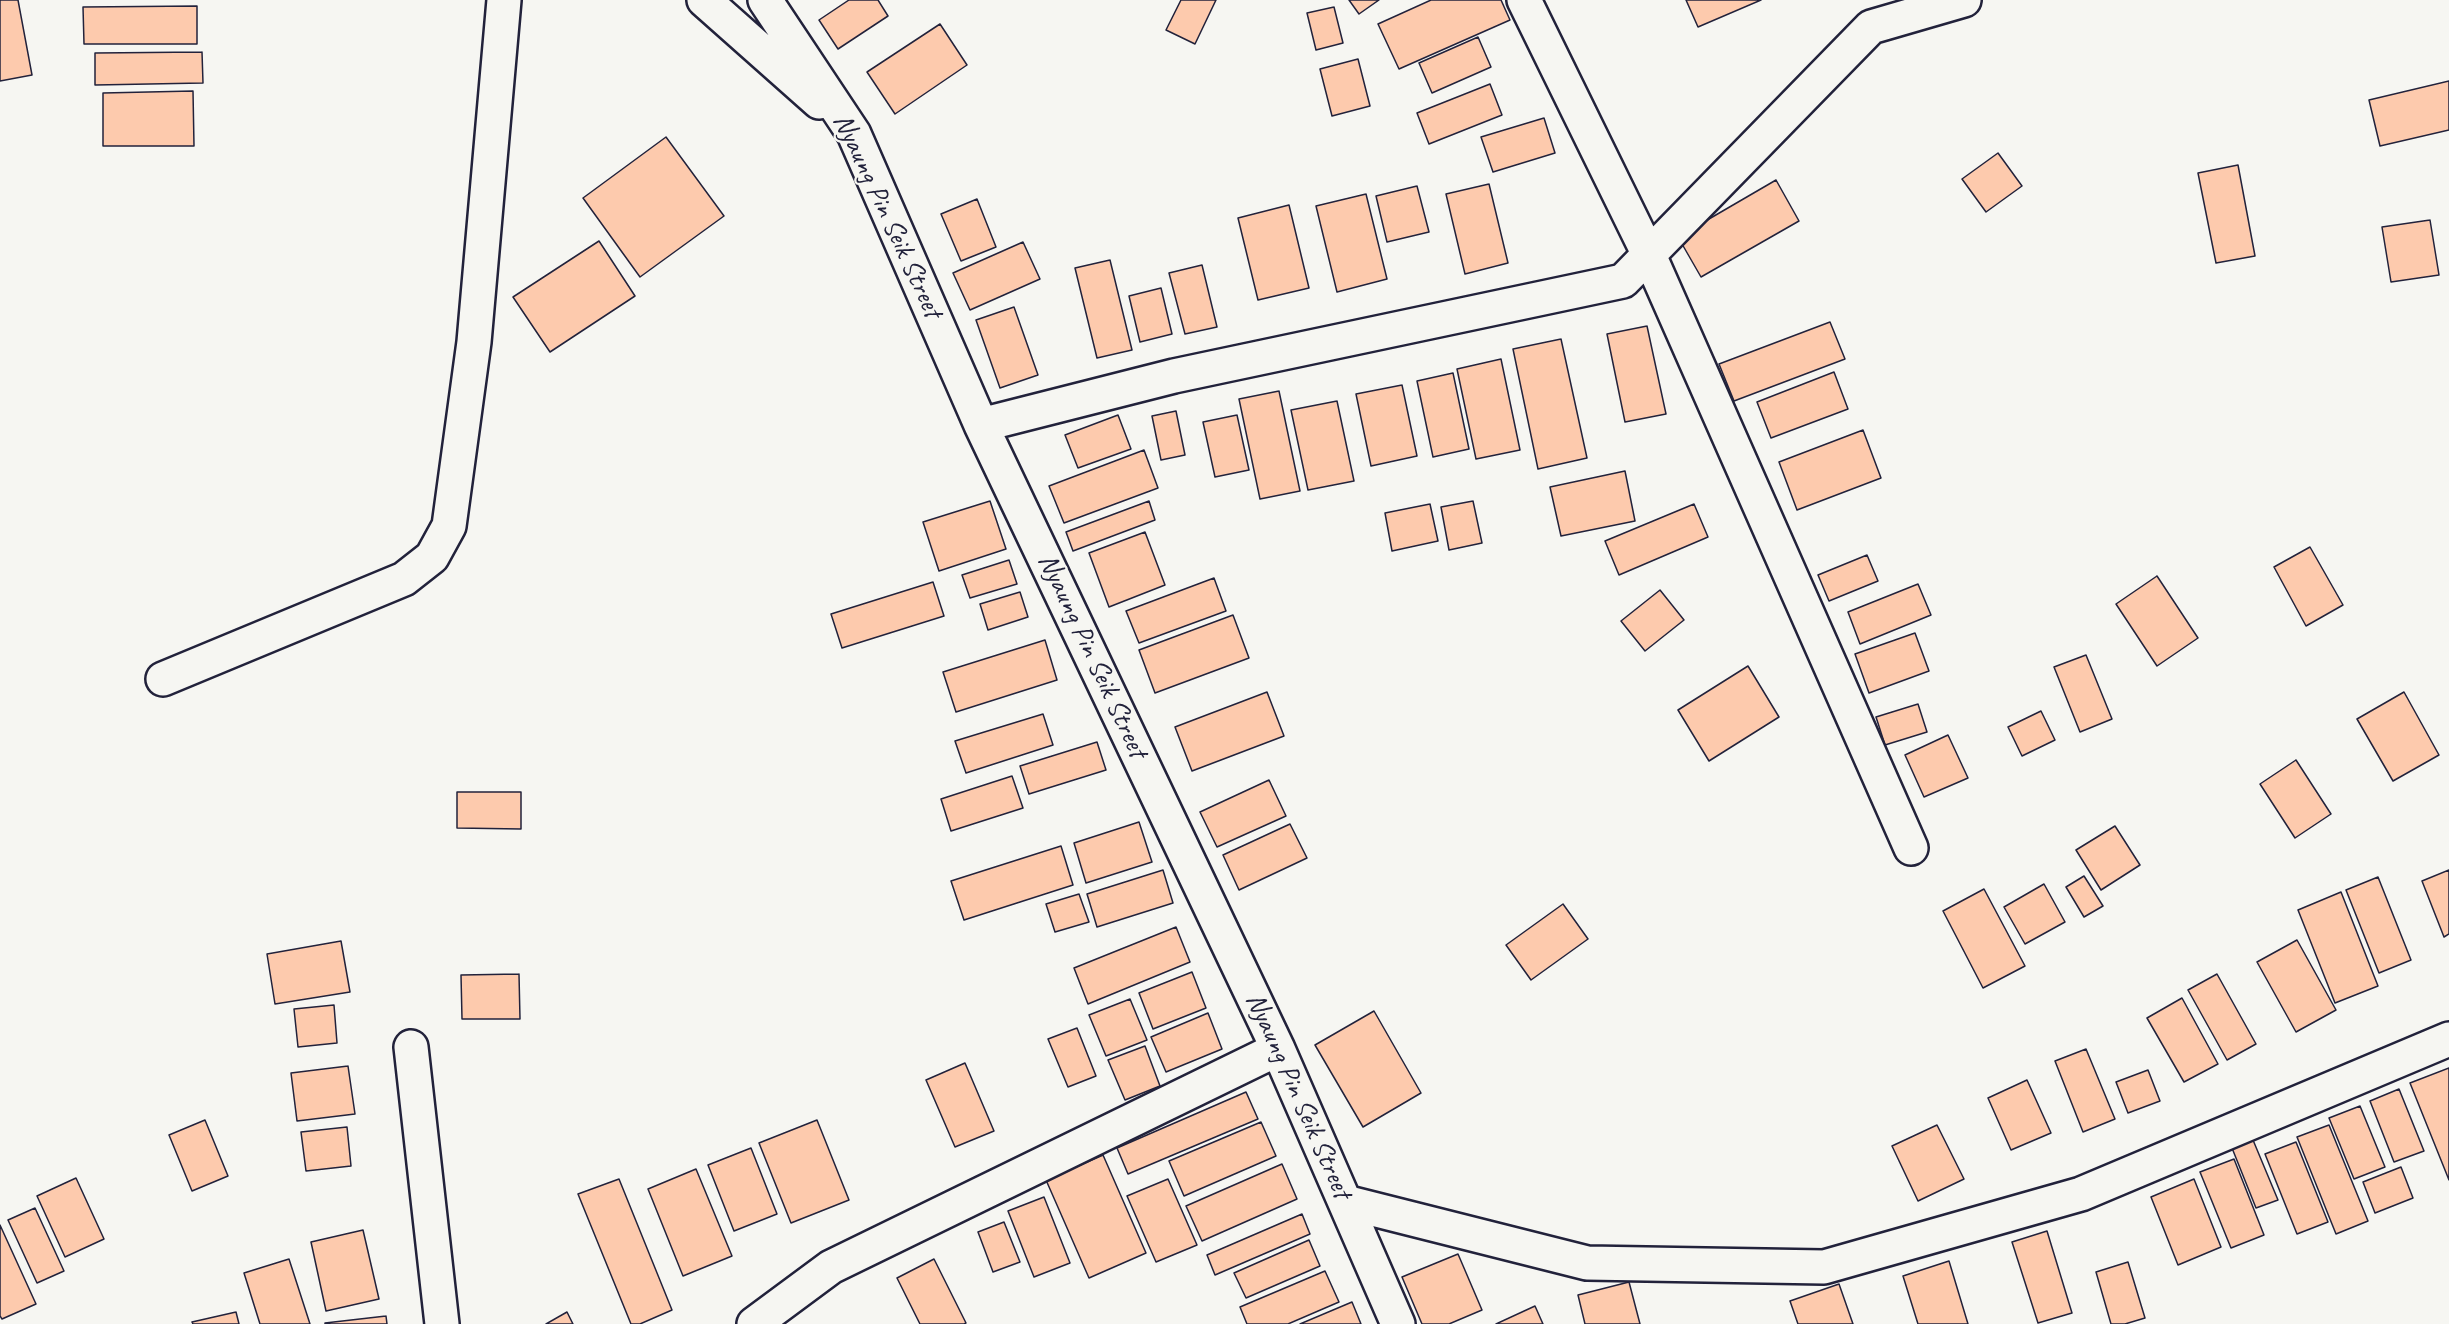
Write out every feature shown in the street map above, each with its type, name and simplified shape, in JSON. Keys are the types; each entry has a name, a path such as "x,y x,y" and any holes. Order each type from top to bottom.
{"street":[{"path":"163,679 404,579 432,557 449,526 474,342 504,0"},
{"path":"704,0 854,134"},
{"name":"Nyaung Pin Seik Street","path":"765,0 854,134 981,425 1278,1049 1398,1324"},
{"path":"1524,0 1649,255 1911,848"},
{"path":"981,425 1174,376 1623,281 1871,27 1964,0"},
{"path":"1346,1202 1587,1263 1824,1267 2080,1194 2449,1039"},
{"path":"411,1047 442,1324"},
{"path":"754,1324 831,1267 1278,1049"}],"building":[{"path":"0,0 18,0 32,75 0,81"},
{"path":"849,0 878,0 888,16 838,49 819,20"},
{"path":"1181,0 1216,0 1195,44 1166,30"},
{"path":"1349,0 1379,0 1359,14"},
{"path":"1431,0 1501,0 1510,20 1399,69 1378,24"},
{"path":"1686,0 1761,0 1698,27"},
{"path":"197,6 197,44 84,44 83,7"},
{"path":"1334,7 1343,43 1316,50 1307,13"},
{"path":"940,24 967,65 895,114 867,72"},
{"path":"1478,37 1491,67 1432,93 1419,63"},
{"path":"202,52 203,83 95,85 95,53"},
{"path":"1358,59 1370,106 1332,116 1320,69"},
{"path":"2449,81 2449,130 2380,146 2369,100"},
{"path":"1490,84 1502,115 1429,144 1417,113"},
{"path":"193,91 194,146 103,146 103,93"},
{"path":"1544,118 1555,153 1493,172 1481,137"},
{"path":"666,137 724,216 640,277 583,198"},
{"path":"1998,153 2022,186 1986,212 1962,179"},
{"path":"2238,165 2255,256 2216,263 2198,173"},
{"path":"1776,180 1799,221 1701,277 1678,237"},
{"path":"1489,184 1508,263 1465,274 1446,194"},
{"path":"1417,186 1429,232 1387,242 1376,196"},
{"path":"1366,194 1387,279 1337,292 1316,206"},
{"path":"977,199 996,247 961,261 941,214"},
{"path":"1289,205 1309,288 1258,300 1238,218"},
{"path":"2430,220 2439,275 2391,282 2382,227"},
{"path":"599,241 635,296 550,352 513,297"},
{"path":"1023,242 1040,279 970,310 953,273"},
{"path":"1110,260 1132,350 1097,358 1075,268"},
{"path":"1202,265 1217,327 1185,334 1169,273"},
{"path":"1161,288 1172,334 1140,342 1129,296"},
{"path":"1014,307 1038,375 1000,388 976,320"},
{"path":"1830,322 1845,359 1734,401 1719,364"},
{"path":"1647,326 1666,414 1625,422 1607,334"},
{"path":"1561,339 1587,458 1538,469 1513,349"},
{"path":"1501,359 1520,450 1476,459 1457,369"},
{"path":"1834,372 1848,409 1771,438 1757,402"},
{"path":"1453,373 1469,449 1433,457 1417,381"},
{"path":"1402,385 1417,456 1371,466 1356,394"},
{"path":"1279,391 1300,491 1260,499 1239,399"},
{"path":"1337,401 1354,481 1308,490 1291,410"},
{"path":"1176,411 1185,455 1161,460 1152,416"},
{"path":"1118,415 1131,449 1078,468 1065,435"},
{"path":"1237,415 1249,470 1215,477 1203,422"},
{"path":"1863,430 1881,478 1797,510 1779,462"},
{"path":"1144,450 1158,488 1064,523 1049,486"},
{"path":"1625,471 1635,521 1561,536 1550,487"},
{"path":"990,501 1006,549 939,571 923,522"},
{"path":"1149,501 1155,520 1073,551 1066,532"},
{"path":"1473,501 1482,543 1449,550 1441,507"},
{"path":"1430,504 1438,541 1392,551 1385,513"},
{"path":"1694,504 1708,537 1619,575 1605,541"},
{"path":"1145,532 1165,585 1109,607 1089,553"},
{"path":"2310,547 2343,605 2306,626 2274,567"},
{"path":"1867,555 1878,581 1829,601 1818,575"},
{"path":"1009,560 1017,584 970,598 962,575"},
{"path":"2157,576 2198,638 2157,666 2116,604"},
{"path":"1214,578 1226,611 1139,643 1126,611"},
{"path":"933,582 944,616 842,648 831,614"},
{"path":"1918,584 1931,615 1860,644 1848,612"},
{"path":"1660,590 1684,620 1645,651 1621,621"},
{"path":"1020,592 1028,617 988,630 980,604"},
{"path":"1233,615 1249,658 1155,693 1139,650"},
{"path":"1915,633 1929,671 1869,693 1855,654"},
{"path":"1045,640 1057,680 956,712 943,672"},
{"path":"2086,655 2112,719 2080,732 2054,667"},
{"path":"1748,666 1779,717 1709,761 1678,710"},
{"path":"1267,692 1284,736 1192,771 1175,727"},
{"path":"2404,692 2439,755 2393,781 2357,719"},
{"path":"1918,704 1927,732 1885,745 1876,717"},
{"path":"2041,711 2055,740 2022,756 2008,727"},
{"path":"1043,714 1053,745 966,773 955,741"},
{"path":"1948,735 1968,778 1924,797 1905,755"},
{"path":"1097,742 1106,770 1029,794 1020,766"},
{"path":"2296,760 2331,814 2295,838 2260,784"},
{"path":"1012,776 1023,808 951,831 941,799"},
{"path":"1269,780 1286,816 1217,847 1200,812"},
{"path":"457,792 521,792 521,829 457,828"},
{"path":"1139,822 1152,862 1086,883 1074,843"},
{"path":"1290,824 1307,858 1239,890 1223,855"},
{"path":"2115,826 2140,865 2101,890 2076,850"},
{"path":"1061,846 1073,885 964,920 951,881"},
{"path":"1163,870 1173,903 1097,927 1087,894"},
{"path":"2449,870 2449,934 2444,937 2422,881"},
{"path":"2084,876 2103,906 2084,917 2066,887"},
{"path":"2378,877 2411,960 2379,973 2346,890"},
{"path":"2044,884 2065,922 2025,944 2004,907"},
{"path":"1984,889 2025,966 1983,988 1943,911"},
{"path":"2341,892 2378,986 2335,1003 2298,910"},
{"path":"1079,894 1089,922 1055,932 1046,904"},
{"path":"1563,904 1588,939 1531,980 1506,945"},
{"path":"1176,927 1190,962 1088,1004 1074,968"},
{"path":"2297,940 2336,1010 2296,1032 2257,962"},
{"path":"341,941 350,992 275,1004 267,954"},
{"path":"1192,972 1206,1008 1153,1029 1139,993"},
{"path":"519,974 520,1019 462,1019 461,975"},
{"path":"2217,974 2256,1044 2227,1060 2188,990"},
{"path":"2182,998 2218,1064 2184,1082 2147,1018"},
{"path":"1130,999 1147,1040 1106,1056 1089,1015"},
{"path":"334,1005 337,1043 298,1047 294,1009"},
{"path":"1374,1011 1421,1093 1363,1127 1315,1045"},
{"path":"1208,1013 1222,1049 1166,1072 1151,1037"},
{"path":"1077,1028 1096,1076 1068,1087 1048,1039"},
{"path":"1145,1046 1160,1086 1125,1100 1108,1060"},
{"path":"2086,1049 2115,1119 2083,1132 2055,1061"},
{"path":"965,1063 994,1131 955,1147 926,1080"},
{"path":"348,1066 355,1114 297,1121 291,1073"},
{"path":"2449,1068 2449,1180 2410,1083"},
{"path":"2148,1070 2160,1101 2128,1113 2116,1082"},
{"path":"2027,1080 2051,1133 2011,1150 1988,1098"},
{"path":"2399,1089 2424,1151 2394,1162 2370,1101"},
{"path":"1246,1092 1258,1119 1128,1174 1117,1148"},
{"path":"2360,1106 2385,1167 2354,1179 2329,1118"},
{"path":"205,1120 228,1176 192,1191 169,1135"},
{"path":"817,1120 849,1200 791,1223 759,1143"},
{"path":"1261,1122 1276,1156 1184,1196 1169,1161"},
{"path":"1937,1125 1964,1179 1918,1201 1892,1146"},
{"path":"2329,1125 2368,1221 2336,1234 2297,1137"},
{"path":"347,1127 351,1166 306,1171 301,1132"},
{"path":"2253,1140 2278,1200 2256,1208 2232,1148"},
{"path":"2296,1142 2328,1222 2297,1234 2265,1154"},
{"path":"751,1148 777,1214 734,1231 708,1165"},
{"path":"1103,1155 1146,1253 1089,1278 1046,1180"},
{"path":"2234,1159 2264,1235 2231,1248 2200,1172"},
{"path":"1282,1164 1297,1199 1202,1241 1186,1206"},
{"path":"2401,1167 2413,1198 2375,1213 2363,1182"},
{"path":"696,1169 732,1256 683,1276 648,1189"},
{"path":"76,1178 104,1239 65,1257 37,1196"},
{"path":"619,1179 672,1310 640,1324 631,1324 578,1194"},
{"path":"1168,1179 1197,1245 1156,1262 1127,1196"},
{"path":"2194,1179 2221,1247 2178,1265 2151,1197"},
{"path":"1044,1197 1070,1263 1034,1277 1008,1211"},
{"path":"35,1208 64,1271 37,1283 8,1220"},
{"path":"1302,1214 1310,1234 1215,1275 1207,1255"},
{"path":"1004,1222 1020,1262 993,1272 978,1232"},
{"path":"0,1225 36,1304 2,1319 0,1316"},
{"path":"363,1230 379,1299 326,1311 311,1242"},
{"path":"2047,1231 2072,1313 2038,1323 2012,1242"},
{"path":"1309,1240 1320,1266 1246,1298 1234,1273"},
{"path":"1458,1254 1482,1310 1449,1324 1422,1324 1402,1277"},
{"path":"289,1259 310,1324 260,1324 244,1273"},
{"path":"934,1259 966,1323 964,1324 920,1324 897,1278"},
{"path":"1949,1261 1968,1324 1918,1324 1903,1276"},
{"path":"2128,1262 2145,1318 2125,1324 2111,1324 2096,1272"},
{"path":"1325,1271 1339,1302 1288,1324 1247,1324 1240,1307"},
{"path":"1629,1282 1640,1324 1585,1324 1578,1295"},
{"path":"1839,1284 1853,1324 1798,1324 1790,1301"},
{"path":"1352,1302 1361,1324 1300,1324"},
{"path":"1535,1306 1543,1324 1496,1324"},
{"path":"236,1312 239,1324 193,1324 192,1322"},
{"path":"567,1312 573,1324 546,1324"},
{"path":"386,1316 387,1324 325,1324 325,1323"}]}
